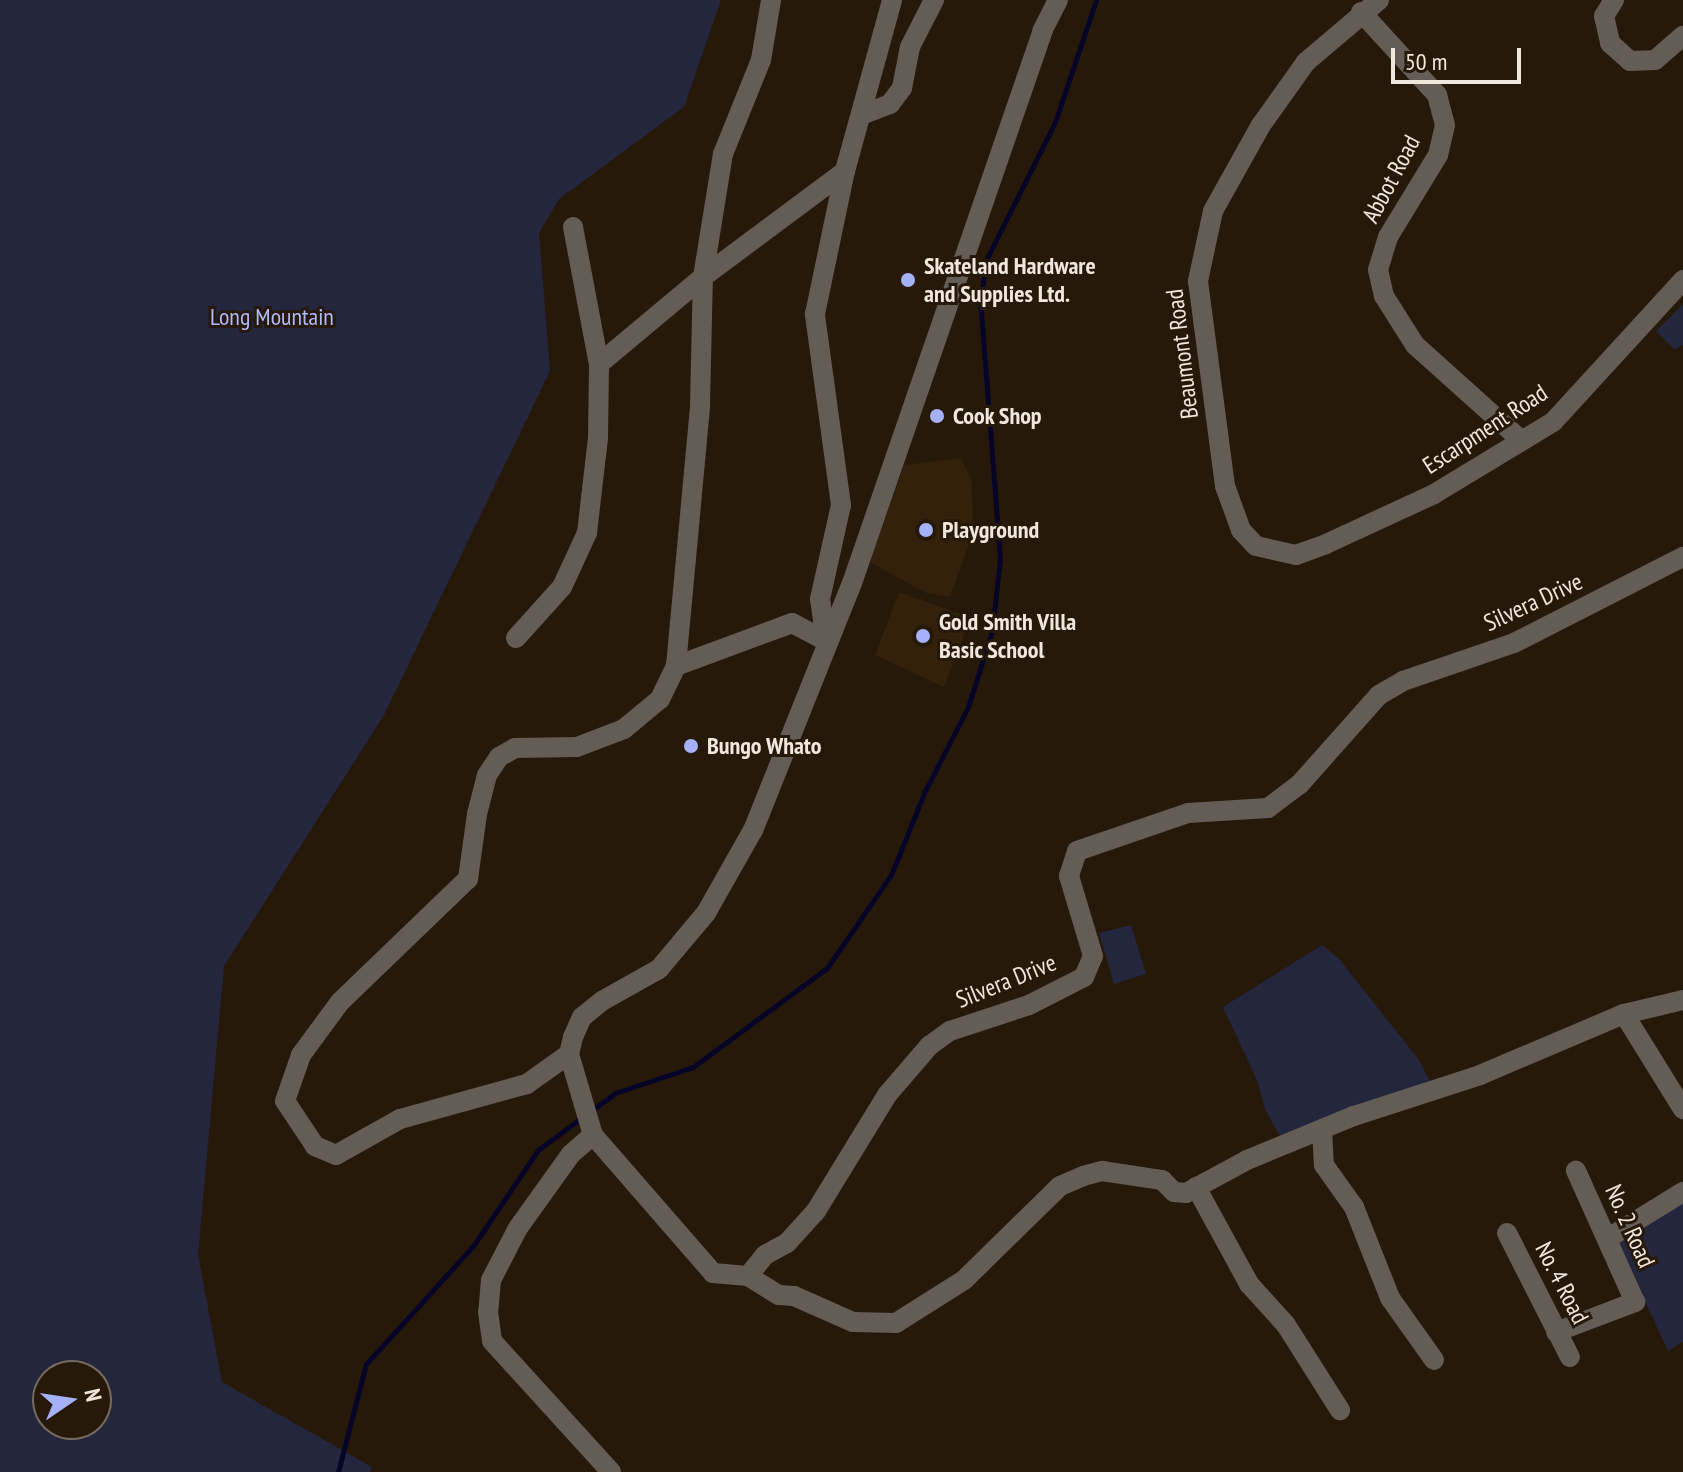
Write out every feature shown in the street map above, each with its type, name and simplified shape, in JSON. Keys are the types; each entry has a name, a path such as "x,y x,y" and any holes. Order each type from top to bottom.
{"street":[{"path":"771,0 761,60 723,154 703,277 700,405 676,666 660,699 624,729 577,747 515,748 499,757 483,788 468,879 340,1002 301,1055 285,1101 315,1146 336,1155 400,1119 527,1084 569,1054 582,1017 659,969 706,913 753,830 790,744 826,641 852,583 1043,30 1058,0"},
{"path":"826,641 820,599 841,505 815,314 845,171 864,114 892,0"},
{"path":"864,114 890,104 902,88 910,47 934,0"},
{"name":"Beaumont Road","path":"1272,553 1241,530 1225,486 1198,281 1213,211 1261,125 1306,62 1361,12 1379,0"},
{"path":"1614,0 1604,16 1610,43 1630,61 1655,60 1683,36"},
{"name":"Abbot Road","path":"1361,12 1437,95 1445,125 1438,155 1388,237 1378,270 1384,296 1415,345 1521,440"},
{"path":"599,364 703,277 845,171"},
{"path":"516,638 562,587 587,533 598,438 599,364 573,227"},
{"name":"Escarpment Road","path":"1272,553 1296,555 1364,527 1434,494 1553,422 1683,280"},
{"name":"Silvera Drive","path":"748,1276 816,1211 887,1095 929,1046 950,1031 1029,1005 1084,977 1093,956 1069,876 1077,851 1188,813 1268,808 1299,785 1379,695 1403,681 1514,643 1683,557"},
{"path":"676,666 792,623 826,641"},
{"path":"569,1054 591,1127 713,1273 748,1276 779,1295 853,1322 896,1323 964,1280 1060,1186 1102,1171 1162,1180 1180,1193 1322,1129 1480,1075 1624,1014 1683,1000"},
{"path":"1624,1014 1683,1109"},
{"path":"591,1127 518,1228 491,1280 488,1312 492,1341 611,1472"},
{"path":"1322,1129 1324,1165 1354,1207 1390,1298 1434,1360"},
{"name":"No. 2 Road","path":"1556,1332 1635,1302 1610,1237 1576,1171"},
{"path":"1196,1187 1249,1284 1286,1325 1340,1410"},
{"path":"1610,1237 1683,1192"},
{"name":"No. 4 Road","path":"1507,1233 1570,1357"}],"shaded area":[{"name":"Playground","path":"961,458 971,479 973,512 968,547 950,597 926,593 870,562 904,465"},
{"name":"Gold Smith Villa Basic School","path":"899,592 971,618 944,687 875,655"}],"green space":[{"name":"Long Mountain","path":"0,0 721,0 684,107 559,199 539,233 550,371 384,715 224,966 198,1255 222,1382 372,1467 370,1472 0,1472"},
{"path":"1683,304 1683,345 1675,350 1656,331"},
{"path":"1131,925 1146,974 1114,984 1099,933"},
{"path":"1322,945 1339,959 1419,1060 1432,1085 1284,1143 1265,1109 1257,1080 1223,1007"},
{"path":"1683,1201 1683,1342 1668,1351 1617,1241"}],"waterway":[{"path":"592,1110 615,1093 693,1067 827,968 891,875 925,791 968,707 992,631 1000,558 980,299 988,256 1055,122 1096,0"},
{"path":"338,1472 366,1364 473,1246 538,1150 581,1118"}],"place":[{"name":"Skateland Hardware and Supplies Ltd.","path":"908,280"},
{"name":"Cook Shop","path":"937,416"},
{"name":"Playground","path":"926,530"},
{"name":"Gold Smith Villa Basic School","path":"923,636"},
{"name":"Bungo Whato","path":"691,746"}]}
